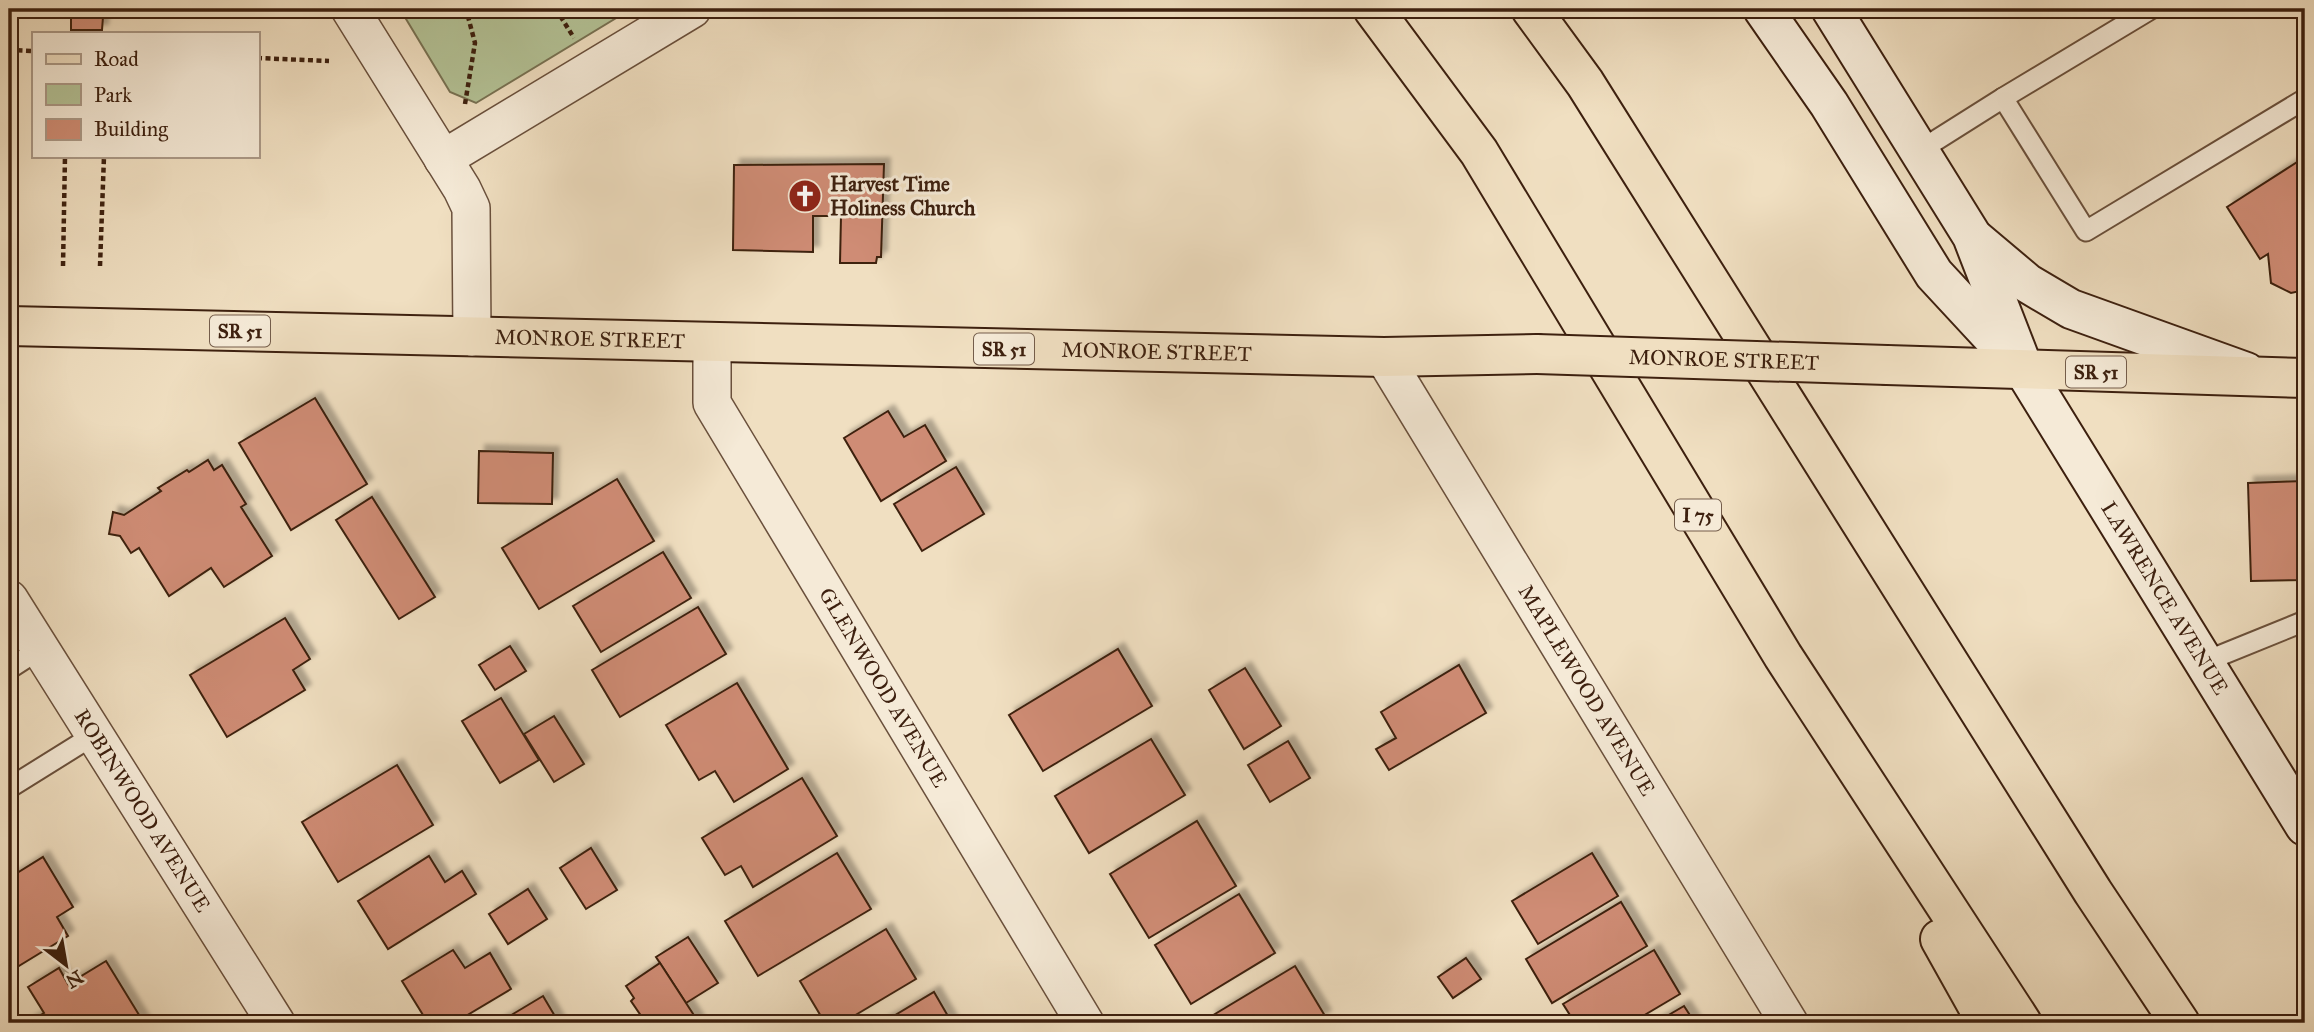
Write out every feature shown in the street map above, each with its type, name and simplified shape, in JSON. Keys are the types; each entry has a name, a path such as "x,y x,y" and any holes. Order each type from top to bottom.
{"main road":[{"name":"I 75","path":"1373,9 1479,152 1783,656 2022,1023"},
{"path":"1531,9 1592,94 2086,880 2180,1023"},
{"name":"MONROE STREET","path":"9,326 1384,357 1537,354 2305,378"},
{"path":"1783,656 1987,1023"}],"street":[{"path":"350,9 462,189 471,208 472,337"},
{"path":"443,159 692,9"},
{"name":"LAWRENCE AVENUE","path":"1763,9 1829,104 1934,274 2024,370"},
{"name":"LAWRENCE AVENUE","path":"1830,9 1972,236 2024,370 2305,826"},
{"path":"1972,236 2027,283 2071,309 2258,377"},
{"name":"GLENWOOD AVENUE","path":"712,343 712,403 1085,1023"},
{"name":"MAPLEWOOD AVENUE","path":"1384,357 1788,1023"},
{"name":"ROBINWOOD AVENUE","path":"9,599 276,1023"}],"lane":[{"path":"1919,151 2151,9"},
{"path":"2003,98 2086,231 2305,99"},
{"path":"2204,662 2305,621"},
{"path":"9,669 40,649"},
{"path":"9,788 94,735"}],"path":[{"path":"464,105 475,43 466,9"},
{"path":"9,50 32,51"},
{"path":"259,58 329,61"},
{"path":"63,266 65,158"},
{"path":"100,266 104,158"}],"green space":[{"path":"400,9 631,9 476,103 450,92"}],"building":[{"path":"71,9 237,9 237,18 103,17 102,30 71,30"},
{"path":"2305,157 2305,290 2291,293 2271,283 2268,254 2260,259 2227,207"},
{"path":"884,164 881,257 877,257 876,263 840,263 841,216 813,216 813,252 733,250 734,165"},
{"path":"315,398 367,484 291,530 239,443"},
{"path":"888,411 904,437 925,425 946,461 881,501 844,438"},
{"path":"479,451 553,453 552,504 478,503"},
{"path":"208,460 214,470 222,465 246,504 241,507 272,556 224,587 211,568 169,596 139,548 131,553 120,536 109,534 113,512 124,515 161,491 158,488"},
{"path":"956,467 984,514 922,551 894,504"},
{"path":"617,479 654,541 539,609 502,548"},
{"path":"2305,481 2305,580 2251,581 2248,483"},
{"path":"372,497 435,597 399,619 336,520"},
{"path":"663,552 691,598 601,652 573,606"},
{"path":"698,607 726,654 620,717 592,670"},
{"path":"285,618 310,659 293,670 305,690 227,737 190,675"},
{"path":"510,646 526,671 495,690 479,665"},
{"path":"1118,649 1152,706 1043,771 1009,715"},
{"path":"1459,665 1486,713 1389,770 1376,749 1396,738 1381,712"},
{"path":"1245,668 1281,726 1244,749 1209,690"},
{"path":"737,683 788,769 734,802 715,771 699,780 666,725"},
{"path":"501,698 539,760 500,783 462,721"},
{"path":"554,716 584,764 554,782 524,734"},
{"path":"1151,739 1185,795 1089,853 1055,796"},
{"path":"1288,741 1310,778 1270,802 1248,765"},
{"path":"397,765 433,825 338,882 302,822"},
{"path":"802,778 837,836 753,887 741,866 725,875 702,838"},
{"path":"1197,821 1236,886 1149,938 1110,874"},
{"path":"591,848 617,890 586,909 560,868"},
{"path":"837,853 871,909 758,976 725,921"},
{"path":"1592,853 1618,896 1538,944 1512,901"},
{"path":"429,856 445,882 462,871 476,894 388,949 358,901"},
{"path":"43,857 73,907 57,917 68,936 9,972 9,878"},
{"path":"528,889 547,919 508,944 489,914"},
{"path":"1239,894 1275,953 1191,1004 1155,945"},
{"path":"1621,902 1647,946 1552,1003 1526,959"},
{"path":"886,929 916,979 842,1023 825,1023 800,981"},
{"path":"688,937 718,983 686,1003 656,957"},
{"path":"453,950 465,968 490,953 511,989 454,1023 428,1023 402,981"},
{"path":"1654,950 1680,994 1631,1023 1575,1023 1563,1004"},
{"path":"1466,958 1481,979 1453,998 1438,977"},
{"path":"106,961 144,1023 27,1023 44,1013 28,987 59,968 68,984"},
{"path":"660,963 699,1023 646,1023 631,1001 634,998 626,986"},
{"path":"1295,966 1325,1016 1313,1023 1214,1023 1210,1017"},
{"path":"934,992 952,1023 882,1023"},
{"path":"543,996 559,1023 498,1023"},
{"path":"1684,1006 1695,1023 1655,1023"}],"place":[{"name":"Harvest Time Holiness Church","path":"805,196"}]}
